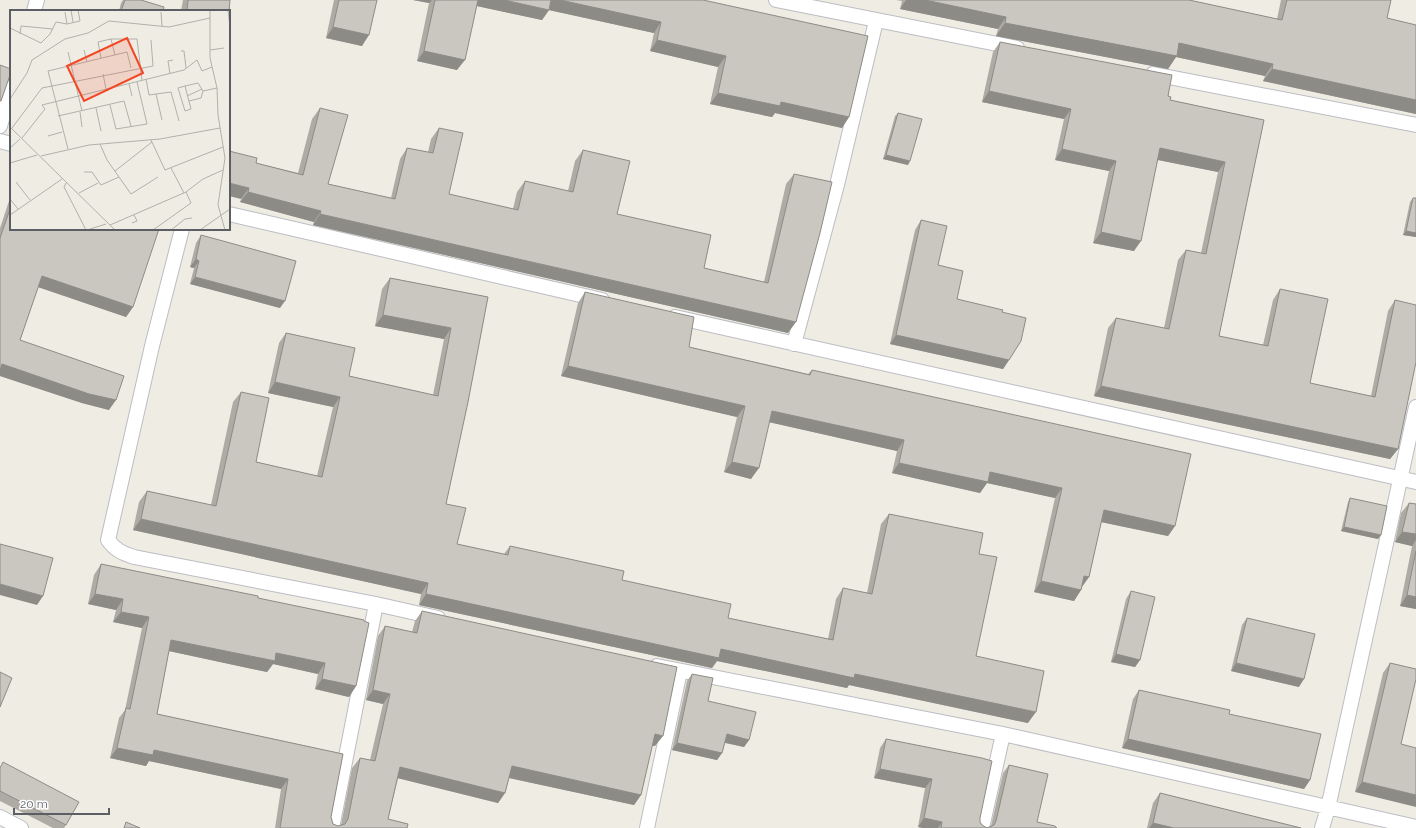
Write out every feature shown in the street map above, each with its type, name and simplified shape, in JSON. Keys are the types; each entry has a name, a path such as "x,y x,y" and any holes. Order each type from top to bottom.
{"lane":[{"path":"34,10 37,0"},
{"path":"776,0 1033,51"},
{"path":"794,344 836,185 876,21"},
{"path":"1142,72 1416,125"},
{"path":"0,126 10,91"},
{"path":"0,140 10,144"},
{"path":"230,214 616,303"},
{"path":"182,230 152,346 108,540 113,548 134,557 376,604 454,621"},
{"path":"663,314 1416,482"},
{"path":"1322,828 1328,808 1416,407"},
{"path":"332,828 376,604"},
{"path":"641,662 680,671 1003,734 1416,827"},
{"path":"647,828 680,671"},
{"path":"982,828 1003,734"},
{"path":"0,817 21,828"}],"building":[{"path":"125,0 141,0 164,7 163,10 121,10"},
{"path":"188,0 230,0 229,10 187,10"},
{"path":"339,0 377,0 369,35 333,27"},
{"path":"435,0 478,0 465,60 424,51"},
{"path":"504,0 551,0 549,10"},
{"path":"560,0 703,0 868,36 849,117 781,102 780,106 718,93 726,56 657,40 661,22"},
{"path":"925,0 1189,0 1282,20 1287,0 1391,0 1387,18 1416,25 1416,100 1272,69 1273,64 1179,43 1177,56 1005,23 1006,17"},
{"path":"1000,42 1172,75 1168,96 1171,97 1170,100 1264,120 1219,336 1268,346 1280,289 1328,299 1310,383 1375,397 1395,300 1416,305 1416,362 1398,449 1101,386 1116,318 1169,329 1186,250 1206,254 1225,162 1160,148 1141,241 1101,232 1116,161 1062,149 1071,109 989,91"},
{"path":"0,65 10,69 10,75 0,101"},
{"path":"320,108 348,115 328,184 395,199 407,148 433,153 439,128 463,133 449,194 518,210 525,181 573,192 583,150 630,161 617,214 711,235 704,268 768,283 794,174 832,182 796,322 320,214 321,211 248,192 249,188 230,183 230,151 257,158 256,163 303,175"},
{"path":"898,113 922,119 910,161 886,155"},
{"path":"1413,198 1416,198 1416,233 1406,231"},
{"path":"10,209 10,230 159,230 133,307 42,276 20,340 124,376 116,400 89,394 2,364 0,371 0,238"},
{"path":"921,220 947,226 938,265 963,271 957,299 1003,310 1002,312 1026,318 1021,341 1009,360 896,335"},
{"path":"201,235 296,261 285,301 195,277 199,261 196,259"},
{"path":"390,278 488,297 468,402 446,504 466,508 457,544 508,555 510,546 624,571 622,580 731,604 728,618 833,640 843,588 872,594 889,514 983,533 979,554 997,557 976,656 1044,671 1036,712 855,674 854,678 721,649 719,658 426,594 428,583 141,519 147,491 216,506 241,392 269,398 256,462 322,477 340,397 275,382 286,333 355,348 349,376 438,396 451,328 383,315"},
{"path":"585,292 694,317 689,347 810,375 812,370 1191,454 1175,526 1104,510 1089,577 1084,576 1081,590 1041,581 1062,488 990,472 988,482 899,463 904,440 772,411 759,468 732,462 745,406 568,366"},
{"path":"1350,498 1387,506 1381,535 1344,527"},
{"path":"1409,503 1416,504 1416,534 1402,532"},
{"path":"0,544 53,558 43,596 0,584"},
{"path":"1416,551 1416,597 1407,595"},
{"path":"101,564 258,596 258,598 364,620 369,623 356,686 322,679 325,663 276,653 275,661 171,640 157,714 343,754 331,817 333,824 338,826 345,824 348,819 360,758 375,761 390,694 373,690 385,626 417,633 422,611 677,667 663,736 655,734 641,795 512,766 505,793 400,767 388,819 408,824 407,828 280,828 288,779 154,750 153,755 117,748 126,708 130,709 149,617 121,612 123,599 95,594"},
{"path":"1131,591 1155,597 1140,660 1116,654"},
{"path":"1247,618 1315,634 1304,679 1236,663"},
{"path":"1390,663 1416,669 1416,679 1401,744 1416,748 1416,795 1362,782"},
{"path":"0,672 12,678 0,707"},
{"path":"692,674 713,678 708,701 756,712 749,740 727,734 722,753 677,743"},
{"path":"1139,690 1230,710 1229,714 1321,734 1310,780 1128,739"},
{"path":"886,739 992,761 980,818 982,825 987,828 941,828 942,822 924,818 932,779 880,769"},
{"path":"3,762 79,802 66,825 0,791 0,768"},
{"path":"1009,765 1048,774 1037,822 1055,826 1057,828 987,828 994,825 996,821"},
{"path":"1160,793 1301,828 1174,828 1153,823"},
{"path":"126,822 140,828 124,828"}]}
